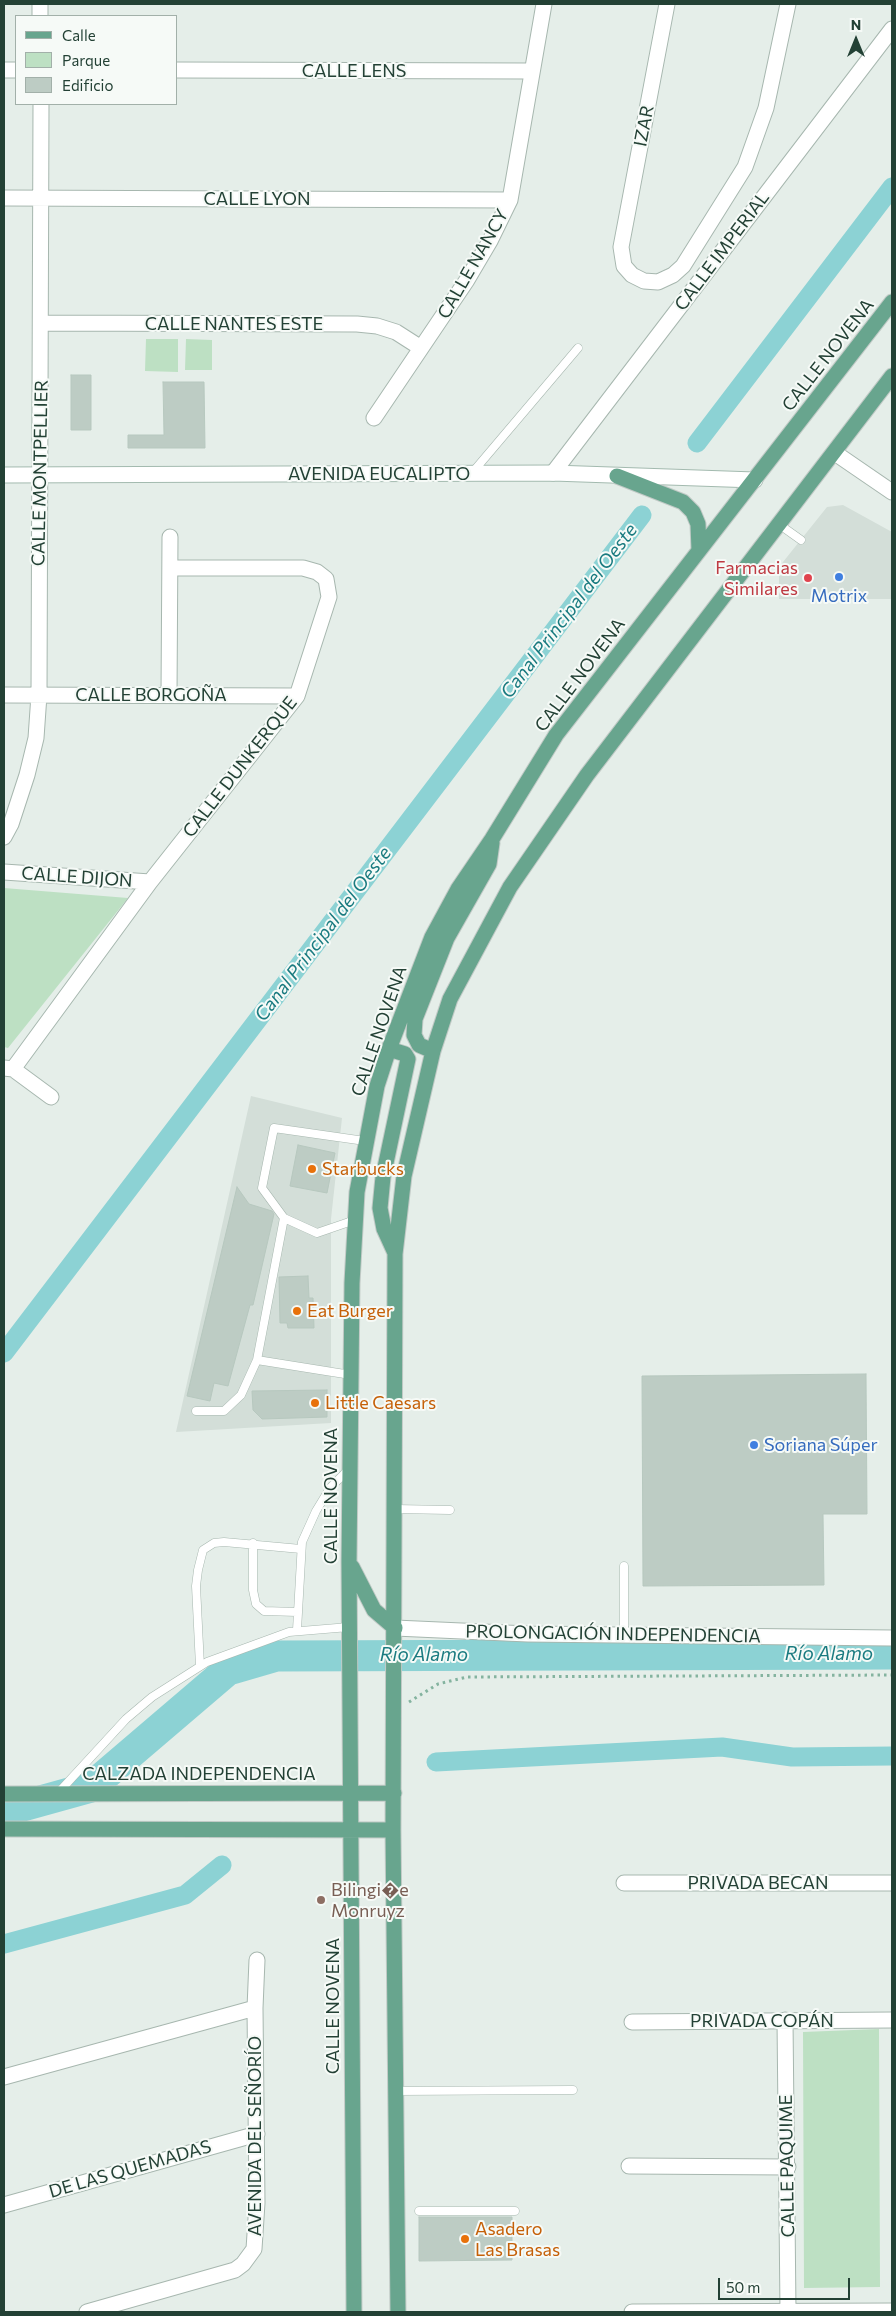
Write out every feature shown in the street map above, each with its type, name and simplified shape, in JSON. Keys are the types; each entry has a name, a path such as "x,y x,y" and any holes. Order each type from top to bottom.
{"main road":[{"name":"CALLE NOVENA","path":"354,2312 349,1561 351,1375 357,1192 365,1141 377,1086 389,1049 432,938 458,889 492,839 556,735 892,302"},
{"path":"398,2312 394,1830 396,1714 396,1254 404,1176 432,1051 450,999 510,887 587,775 891,379"},
{"path":"617,476 670,496 688,507 693,512 698,524 699,550"},
{"path":"432,1051 419,1045 414,1035 415,1019 448,938 488,864 492,839"},
{"path":"389,1049 405,1054 408,1059 383,1177 380,1208 384,1229 396,1254"},
{"path":"349,1561 374,1610 395,1632"},
{"name":"CALZADA INDEPENDENCIA","path":"4,1794 394,1793"},
{"path":"4,1830 394,1830"}],"street":[{"name":"CALLE NANCY","path":"374,418 467,280 490,241 510,200 544,4"},
{"name":"IZAR","path":"667,4 620,247 624,266 632,275 644,280 658,282 673,275 683,266 745,167 766,108 788,4"},
{"name":"CALLE IMPERIAL","path":"553,473 892,29"},
{"name":"CALLE LENS","path":"178,70 531,71"},
{"name":"CALLE MONTPELLIER","path":"6,828 27,775 36,738 39,695 41,105"},
{"name":"CALLE LYON","path":"4,198 510,200"},
{"name":"CALLE NANTES ESTE","path":"41,324 357,324 377,326 396,332 421,348"},
{"path":"835,453 892,492"},
{"name":"AVENIDA EUCALIPTO","path":"4,475 553,473 755,480"},
{"path":"169,695 170,538"},
{"name":"CALLE DUNKERQUE","path":"8,1069 150,882 297,696 329,597 326,580 317,572 304,568 170,568"},
{"name":"CALLE BORGOÑA","path":"4,695 297,696"},
{"name":"CALLE DIJON","path":"4,872 150,882"},
{"path":"8,1069 51,1096"},
{"name":"PROLONGACIÓN INDEPENDENCIA","path":"395,1632 892,1638"},
{"name":"PRIVADA BECAN","path":"624,1883 892,1883"},
{"name":"AVENIDA DEL SEÑORÍO","path":"87,2312 235,2270 243,2264 254,2249 256,2238 255,2008 257,1960"},
{"path":"4,2077 255,2008"},
{"name":"CALLE PAQUIME","path":"785,2020 788,2311"},
{"name":"PRIVADA COPÁN","path":"632,2022 892,2020"},
{"name":"DE LAS QUEMADAS","path":"4,2204 257,2134"},
{"path":"629,2166 788,2167"},
{"path":"632,2312 892,2311"}],"lane":[{"path":"471,474 578,348"},
{"path":"780,525 801,540"},
{"path":"355,1220 317,1233 284,1218 262,1188 274,1128 365,1141"},
{"path":"196,1411 224,1411 241,1396 258,1360 284,1218"},
{"path":"258,1360 351,1375"},
{"path":"297,1630 301,1549 307,1528 330,1488 350,1469"},
{"path":"395,1509 450,1510"},
{"path":"200,1666 196,1586 198,1570 204,1550 214,1543 254,1543 301,1549"},
{"path":"254,1543 253,1590 256,1604 264,1611 297,1612"},
{"path":"624,1566 624,1636"},
{"path":"58,1794 126,1719 152,1697 200,1666 229,1653 297,1630 350,1632"},
{"path":"396,2091 573,2090"},
{"path":"419,2211 515,2211"}],"path":[{"path":"396,1714 411,1700 438,1684 467,1677 892,1675"}],"shaded area":[{"path":"843,505 892,532 892,599 779,599 779,567 827,507"},
{"path":"251,1096 342,1118 331,1219 331,1423 176,1432"}],"green space":[{"path":"146,339 178,339 178,372 145,371"},
{"path":"186,339 212,340 212,370 185,370"},
{"path":"4,888 128,898 8,1048 4,1047"},
{"path":"879,2029 880,2287 804,2288 803,2032"}],"building":[{"path":"71,375 91,375 91,430 71,430"},
{"path":"163,382 204,382 205,448 128,448 128,435 164,435"},
{"name":"Starbucks","path":"298,1145 335,1153 327,1193 290,1186"},
{"path":"237,1187 249,1204 272,1211 274,1214 253,1305 250,1305 228,1386 214,1383 210,1401 187,1396"},
{"name":"Eat Burger","path":"308,1276 309,1298 313,1298 314,1328 288,1328 287,1323 280,1323 279,1277"},
{"name":"Soriana Súper","path":"866,1374 867,1514 823,1514 824,1585 643,1586 642,1376"},
{"path":"327,1390 327,1417 262,1419 253,1410 252,1391"},
{"name":"Asadero Las Brasas","path":"419,2217 512,2217 512,2260 419,2261"}],"waterway":[{"name":"Canal Principal del Oeste","path":"697,443 892,187"},
{"name":"Canal Principal del Oeste","path":"4,1353 642,515"},
{"name":"Río Alamo","path":"4,1808 19,1807 91,1787 228,1670 276,1656 892,1654"},
{"path":"436,1762 722,1747 792,1757 892,1756"},
{"path":"4,1944 185,1895 222,1865"}],"place":[{"name":"Motrix","path":"839,577"},
{"name":"Farmacias Similares","path":"808,578"},
{"name":"Starbucks","path":"312,1169"},
{"name":"Eat Burger","path":"297,1311"},
{"name":"Little Caesars","path":"315,1403"},
{"name":"Soriana Súper","path":"754,1445"},
{"name":"Bilingi�e Monruyz","path":"321,1900"},
{"name":"Asadero Las Brasas","path":"465,2239"}]}
